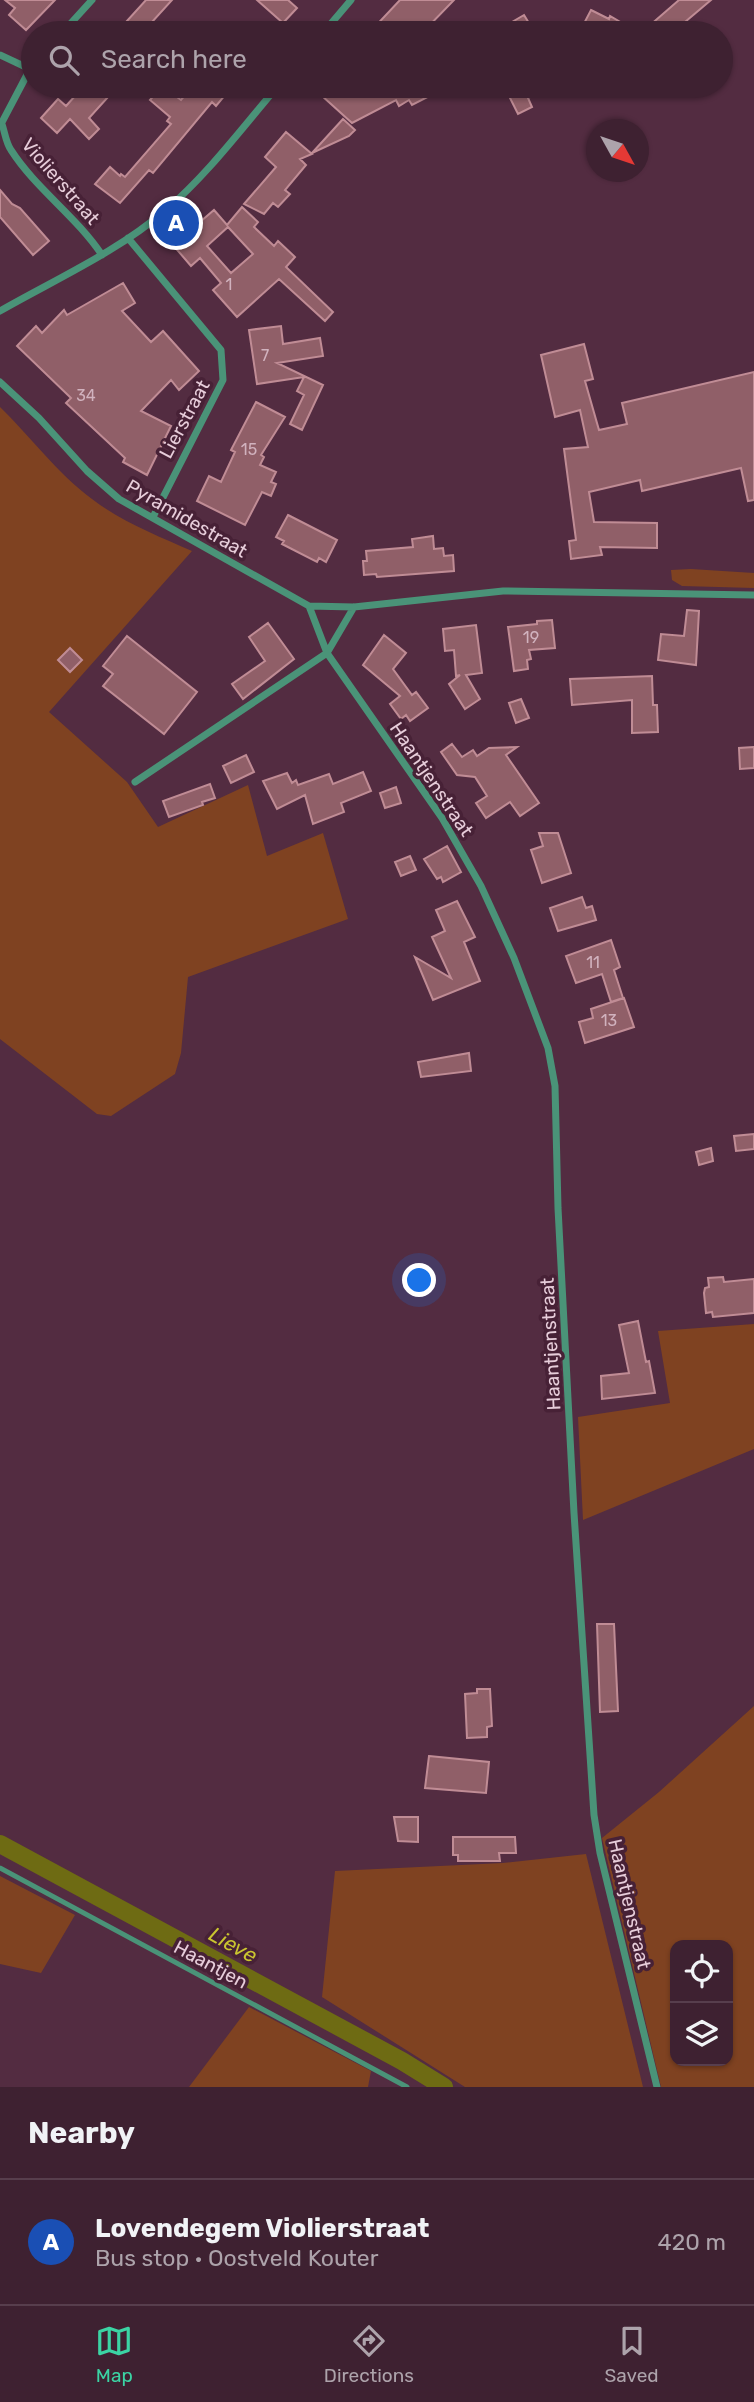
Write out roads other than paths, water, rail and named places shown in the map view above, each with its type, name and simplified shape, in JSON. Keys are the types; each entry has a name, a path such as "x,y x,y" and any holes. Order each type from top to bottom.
{"street":[{"path":"73,21 92,0"},
{"path":"333,21 351,0"},
{"path":"0,55 21,63"},
{"path":"1,124 21,87"},
{"path":"0,311 102,255 166,210 208,169 268,98"},
{"name":"Violierstraat","path":"1,124 9,148 102,255"},
{"name":"Lierstraat","path":"128,238 221,350 223,380 152,517"},
{"name":"Pyramidestraat","path":"0,382 87,471 119,499 309,607 354,607 503,591 754,595"},
{"name":"Haantjenstraat","path":"309,607 327,653 442,818 481,886 514,958 548,1048 555,1086 558,1208 574,1513 594,1815 600,1853 657,2087"},
{"path":"135,782 327,653 354,607"}],"lane":[{"name":"Haantjen","path":"0,1868 407,2087"}],"waterway":[{"name":"Lieve","path":"0,1844 402,2061 444,2087"}],"place":[{"name":"Lovendegem Violierstraat","path":"176,223"}]}
